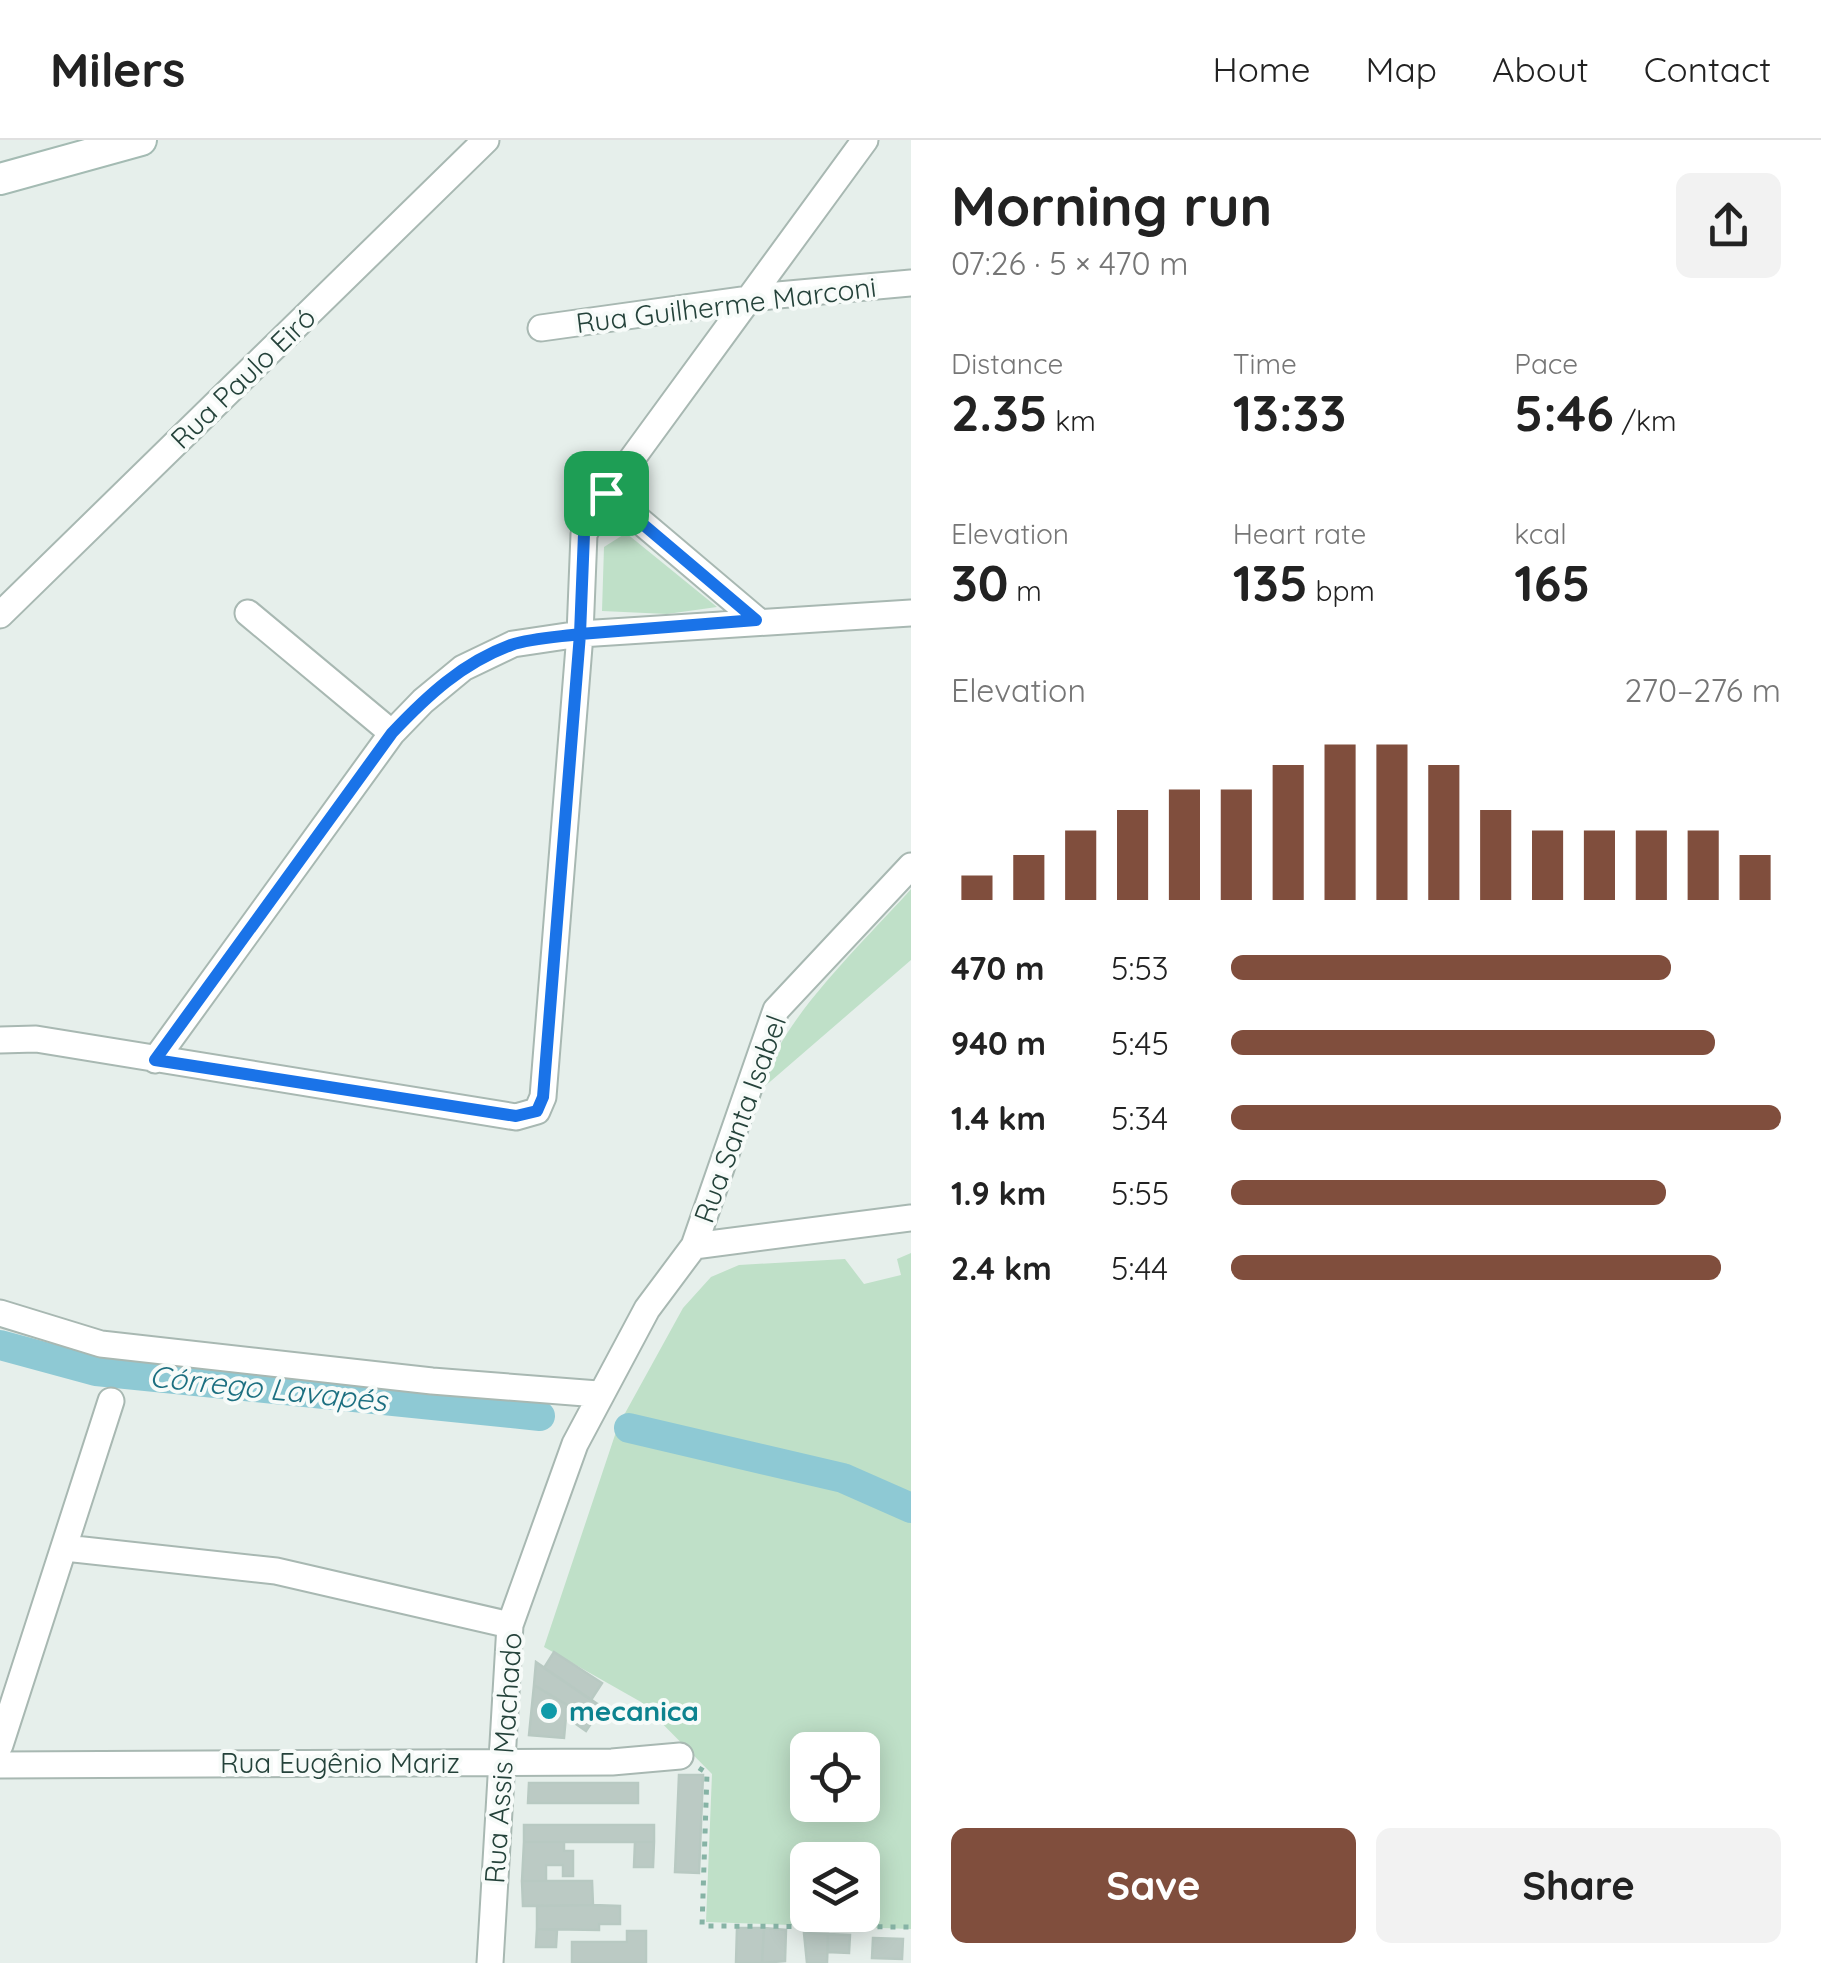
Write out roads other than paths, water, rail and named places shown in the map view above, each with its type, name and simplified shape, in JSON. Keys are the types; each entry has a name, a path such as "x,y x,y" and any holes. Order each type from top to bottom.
{"main road":[{"path":"0,178 141,140"}],"street":[{"name":"Rua Paulo Eiró","path":"0,615 486,140"},
{"path":"0,1040 36,1039 516,1116 537,1111 543,1097 580,634 584,534 606,493 865,140"},
{"name":"Rua Guilherme Marconi","path":"541,328 752,298 911,283"},
{"path":"606,493 756,620"},
{"path":"248,613 392,733"},
{"path":"155,1060 392,733 463,668 513,644 580,634 911,613"},
{"name":"Rua Santa Isabel","path":"575,1444 646,1310 694,1246 776,1010 911,866"},
{"path":"694,1246 911,1218"},
{"path":"0,1313 100,1344 596,1400"},
{"path":"0,1745 111,1401"},
{"name":"Rua Assis Machado","path":"490,1963 510,1625 575,1444"},
{"path":"65,1548 276,1571 510,1625"},
{"name":"Rua Eugênio Mariz","path":"0,1765 612,1762 680,1756"}],"waterway":[{"name":"Córrego Lavapés","path":"0,1345 96,1371 540,1416"},
{"name":"Córrego Lavapés","path":"629,1428 843,1478 911,1508"}],"place":[{"name":"mecanica","path":"549,1711"}]}
